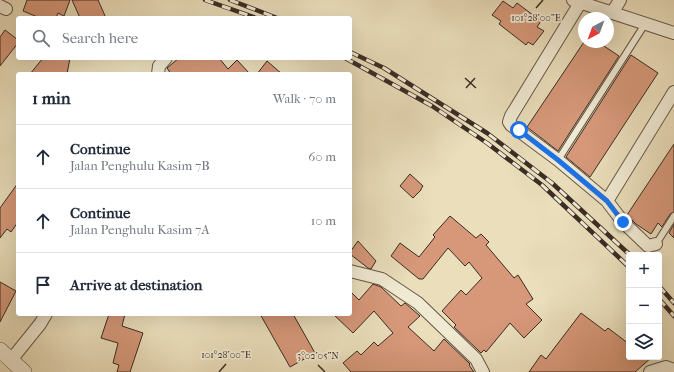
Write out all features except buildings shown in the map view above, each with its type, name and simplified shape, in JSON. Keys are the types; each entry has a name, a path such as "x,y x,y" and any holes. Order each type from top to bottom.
{"street":[{"path":"613,12 620,0"},
{"path":"609,12 576,1 509,122 607,201 623,222 648,246 656,244"},
{"path":"614,14 673,32"},
{"path":"158,72 159,66 164,60"},
{"path":"607,201 674,92"},
{"path":"352,272 382,279 418,303 476,359 483,372"},
{"path":"24,372 5,355 40,324 45,316"},
{"path":"650,372 666,368 674,370"}],"lane":[{"path":"558,160 645,24"},
{"path":"656,244 674,216"}],"railway":[{"path":"205,0 250,16"},
{"path":"230,0 272,16"},
{"path":"352,53 384,68 487,133 552,183 627,252"},
{"path":"349,60 432,106 487,143 542,185 626,264"},
{"path":"661,288 674,303"},
{"path":"662,302 674,316"}],"route":[{"path":"519,130 607,201 623,222"}]}
